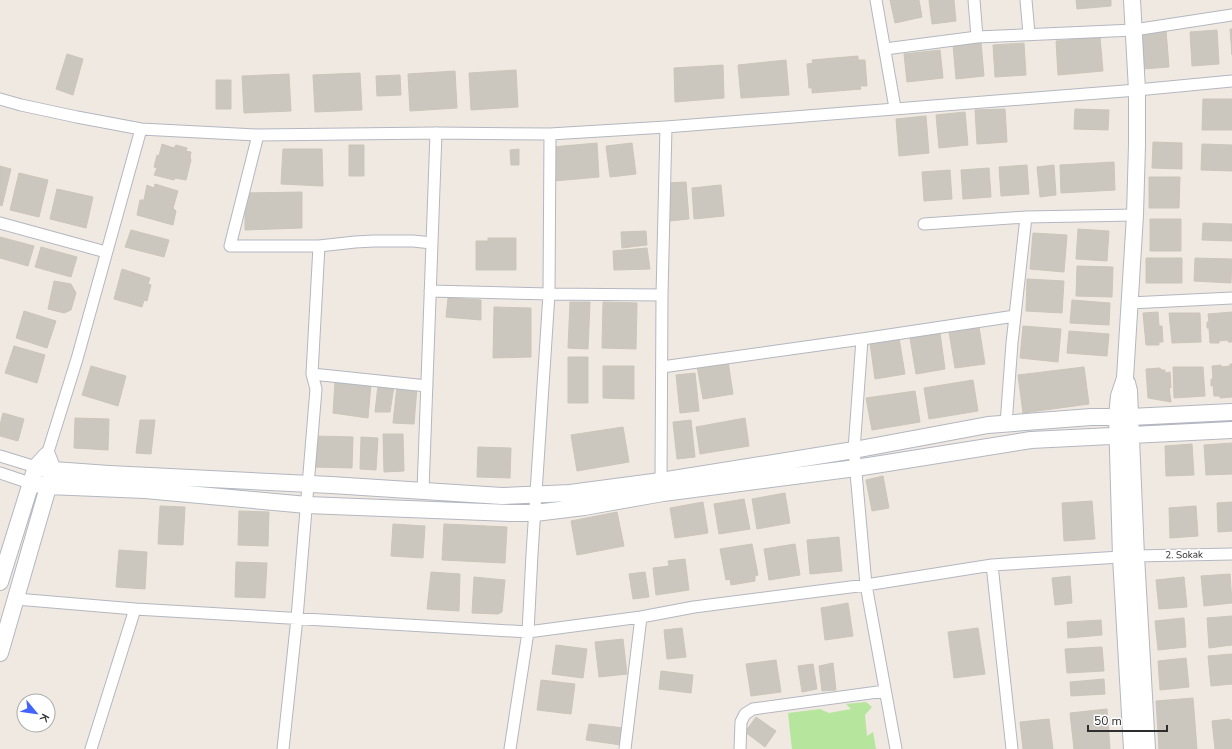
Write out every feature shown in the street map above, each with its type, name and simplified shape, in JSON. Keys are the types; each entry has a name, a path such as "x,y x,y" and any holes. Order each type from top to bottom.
{"street":[{"path":"876,0 895,108"},
{"path":"974,0 977,38"},
{"path":"1026,0 1029,34"},
{"path":"1132,0 1137,90 1135,215 1125,378 1129,391 1123,417 1128,556 1132,749"},
{"path":"885,49 977,38 1029,34 1134,30 1232,15"},
{"path":"0,100 77,117 141,128 258,135 436,133 550,134 666,127 1137,90 1232,81"},
{"path":"661,481 662,295 666,127"},
{"path":"0,653 48,486 50,463 77,359 141,128"},
{"path":"424,491 436,133"},
{"path":"510,749 528,632 549,294 550,134"},
{"path":"258,135 230,246 319,246 374,241 413,241 432,243"},
{"path":"924,224 1026,217 1135,215"},
{"path":"1006,424 1009,373 1026,217"},
{"path":"0,223 106,252"},
{"path":"283,749 297,618 316,388 312,374 319,246"},
{"path":"430,291 662,295"},
{"path":"1130,303 1232,298"},
{"path":"662,367 862,340 1015,316"},
{"path":"862,340 854,450 866,585 896,749"},
{"path":"312,374 427,386"},
{"path":"0,456 36,466 50,463 309,484 502,496 570,493 661,481 854,450 988,425 1091,417 1232,412"},
{"path":"0,473 30,483 48,486 145,490 307,505 535,513 584,507 663,493 856,468 1031,440 1232,430"},
{"path":"0,582 36,466"},
{"name":"2. Sokak","path":"16,599 135,609 528,632 641,617 694,607 866,585 992,564 1128,556 1232,554"},
{"path":"1128,556 1147,749"},
{"path":"992,564 1012,749"},
{"path":"91,749 135,609"},
{"path":"625,749 641,617"},
{"path":"740,749 741,722 745,714 753,709 885,691"}],"green space":[{"path":"866,702 872,707 865,715 867,736 873,732 876,749 792,749 788,713 820,709 829,713 851,709 846,704"}],"building":[{"path":"890,0 919,0 922,17 895,23"},
{"path":"929,0 954,0 956,21 932,24"},
{"path":"1076,0 1111,0 1111,6 1077,9"},
{"path":"1230,29 1232,29 1232,55"},
{"path":"1166,30 1169,67 1142,69 1139,33"},
{"path":"1217,30 1219,64 1192,66 1190,32"},
{"path":"1100,37 1103,71 1058,75 1056,41"},
{"path":"981,42 984,76 956,79 953,45"},
{"path":"1024,43 1026,75 995,77 993,45"},
{"path":"940,50 943,78 907,82 904,54"},
{"path":"67,54 83,59 73,95 56,89"},
{"path":"858,56 858,60 865,60 867,86 860,86 861,89 812,93 812,88 809,88 807,64 813,63 812,60"},
{"path":"786,60 789,95 741,98 738,65"},
{"path":"723,65 724,98 675,102 674,68"},
{"path":"516,70 518,107 471,110 469,73"},
{"path":"455,71 457,108 410,111 408,74"},
{"path":"360,73 362,110 315,112 313,75"},
{"path":"289,74 291,111 244,113 242,76"},
{"path":"400,75 401,95 377,96 376,76"},
{"path":"216,80 231,80 231,109 216,109"},
{"path":"1203,99 1232,99 1232,130 1202,130"},
{"path":"1005,109 1007,142 977,144 975,110"},
{"path":"1075,109 1109,110 1108,130 1074,129"},
{"path":"965,112 968,145 939,148 936,115"},
{"path":"926,116 929,153 899,156 896,119"},
{"path":"1153,142 1182,143 1182,169 1152,168"},
{"path":"597,143 599,177 554,181 552,147"},
{"path":"632,143 636,174 610,177 606,146"},
{"path":"162,144 174,148 176,145 187,148 186,151 191,152 191,160 186,180 175,178 174,180 154,175 157,168 154,167 157,155 159,156"},
{"path":"1202,144 1232,145 1232,171 1201,170"},
{"path":"349,145 364,145 364,176 349,176"},
{"path":"283,149 322,149 323,186 281,184"},
{"path":"519,149 519,165 511,165 510,150"},
{"path":"1114,162 1115,190 1061,193 1060,165"},
{"path":"1027,165 1029,194 1001,196 999,167"},
{"path":"1054,165 1056,195 1040,197 1037,167"},
{"path":"0,166 11,169 2,206 0,205"},
{"path":"989,168 991,197 963,199 961,170"},
{"path":"950,170 952,199 924,201 922,172"},
{"path":"19,173 48,180 39,217 10,210"},
{"path":"1149,177 1180,177 1179,208 1149,208"},
{"path":"686,182 689,219 670,221 666,183"},
{"path":"155,184 178,191 173,208 176,211 173,225 137,215 140,200 144,200 147,185 154,188"},
{"path":"721,185 724,216 694,219 692,188"},
{"path":"57,189 93,197 86,228 50,219"},
{"path":"302,192 302,228 245,230 245,193"},
{"path":"1150,219 1181,219 1181,251 1150,251"},
{"path":"1203,223 1232,224 1232,241 1202,240"},
{"path":"1078,229 1109,231 1107,261 1076,259"},
{"path":"131,230 169,240 164,257 125,247"},
{"path":"646,231 647,245 622,248 621,232"},
{"path":"1033,233 1067,235 1064,272 1030,269"},
{"path":"0,237 34,246 28,266 0,258"},
{"path":"488,238 516,238 516,270 476,270 476,241 488,241"},
{"path":"41,247 77,257 71,277 35,267"},
{"path":"647,248 650,269 614,270 613,251"},
{"path":"1146,258 1182,258 1182,283 1146,283"},
{"path":"1195,258 1232,259 1231,283 1194,281"},
{"path":"1077,266 1113,267 1112,297 1076,296"},
{"path":"122,269 150,278 148,284 151,285 147,301 144,300 142,307 114,299"},
{"path":"1027,279 1064,281 1062,313 1026,311"},
{"path":"54,281 71,284 76,293 71,310 64,313 48,309"},
{"path":"448,298 481,300 481,320 446,317"},
{"path":"1072,300 1110,303 1109,325 1070,323"},
{"path":"570,302 590,302 588,349 568,348"},
{"path":"603,302 637,303 636,349 602,348"},
{"path":"494,307 531,308 531,357 493,358"},
{"path":"24,311 56,321 47,348 16,338"},
{"path":"1158,312 1159,326 1162,326 1163,342 1159,342 1159,345 1146,345 1143,313"},
{"path":"1232,312 1232,342 1228,342 1228,340 1219,341 1219,343 1210,343 1209,328 1207,328 1207,322 1209,322 1208,314"},
{"path":"1169,313 1200,313 1201,342 1172,343"},
{"path":"1023,326 1061,329 1058,362 1020,358"},
{"path":"979,327 985,364 955,368 949,332"},
{"path":"1069,331 1109,334 1107,356 1067,353"},
{"path":"940,333 945,369 916,374 910,338"},
{"path":"899,338 905,374 875,379 870,343"},
{"path":"14,346 45,355 37,383 5,373"},
{"path":"568,357 588,357 588,403 568,403"},
{"path":"728,361 733,394 703,399 697,366"},
{"path":"1230,364 1232,364 1232,397 1220,398 1220,396 1214,396 1213,385 1211,386 1211,379 1213,379 1212,366 1230,366"},
{"path":"91,366 126,376 118,406 82,395"},
{"path":"603,366 634,366 634,399 603,398"},
{"path":"1084,367 1089,404 1023,413 1018,375"},
{"path":"1173,367 1203,367 1205,396 1174,398"},
{"path":"1160,368 1161,370 1165,370 1165,373 1170,372 1171,388 1169,387 1171,402 1148,398 1146,369"},
{"path":"695,373 699,411 680,413 676,375"},
{"path":"973,380 978,411 929,419 924,388"},
{"path":"335,382 371,384 368,418 333,413"},
{"path":"378,385 394,386 390,412 375,412"},
{"path":"397,386 417,388 414,424 393,423"},
{"path":"915,391 920,422 872,430 866,398"},
{"path":"3,413 24,419 18,441 0,436 0,425"},
{"path":"75,418 109,419 108,450 74,448"},
{"path":"745,418 749,446 700,454 696,427"},
{"path":"140,420 155,420 151,454 136,453"},
{"path":"691,420 695,457 677,459 673,422"},
{"path":"623,427 629,462 577,471 571,435"},
{"path":"383,434 403,434 404,471 384,472"},
{"path":"316,436 353,437 352,468 314,467"},
{"path":"361,437 378,438 376,470 360,469"},
{"path":"1232,443 1232,474 1206,475 1204,445"},
{"path":"1192,444 1194,475 1166,476 1165,446"},
{"path":"478,447 511,448 510,478 477,477"},
{"path":"883,476 889,508 872,511 866,480"},
{"path":"785,493 790,523 757,529 752,499"},
{"path":"744,499 750,529 719,534 714,504"},
{"path":"1092,501 1095,539 1064,541 1062,503"},
{"path":"703,502 708,533 675,538 670,508"},
{"path":"1232,502 1232,531 1218,532 1217,503"},
{"path":"160,506 185,507 183,545 158,544"},
{"path":"1196,506 1198,536 1170,538 1169,508"},
{"path":"239,511 269,512 268,546 238,545"},
{"path":"617,512 624,546 577,555 571,521"},
{"path":"393,524 425,526 423,558 391,556"},
{"path":"444,524 507,527 505,563 442,560"},
{"path":"839,537 842,571 810,574 807,540"},
{"path":"752,544 758,575 755,576 755,581 731,585 730,579 726,580 720,549"},
{"path":"795,544 800,575 769,580 764,549"},
{"path":"119,550 147,552 145,589 116,587"},
{"path":"685,559 689,590 656,595 653,568 669,566 668,561"},
{"path":"236,562 267,563 265,598 235,597"},
{"path":"431,572 460,574 459,611 427,609"},
{"path":"645,572 649,597 633,599 629,574"},
{"path":"1230,574 1232,603 1204,606 1201,576"},
{"path":"1070,576 1072,603 1055,605 1052,578"},
{"path":"474,577 505,580 502,612 498,614 472,613"},
{"path":"1184,577 1187,607 1159,609 1156,580"},
{"path":"848,603 853,636 825,640 821,608"},
{"path":"1232,616 1232,645 1209,648 1207,618"},
{"path":"1184,618 1186,647 1158,650 1155,621"},
{"path":"1101,620 1102,635 1068,638 1067,622"},
{"path":"682,628 686,657 667,659 664,630"},
{"path":"978,628 985,674 954,678 948,632"},
{"path":"623,639 627,674 599,677 595,642"},
{"path":"556,645 587,649 583,678 552,674"},
{"path":"1102,647 1104,671 1067,673 1065,649"},
{"path":"1232,654 1232,684 1211,686 1208,656"},
{"path":"1186,658 1189,687 1160,690 1158,661"},
{"path":"776,660 781,692 751,696 746,664"},
{"path":"833,663 836,690 822,691 819,666"},
{"path":"813,664 817,689 802,692 798,666"},
{"path":"661,671 693,675 691,693 659,689"},
{"path":"1104,679 1105,694 1071,696 1070,682"},
{"path":"541,680 575,684 571,714 537,710"},
{"path":"1193,698 1197,749 1159,749 1156,701"},
{"path":"1107,709 1110,749 1074,749 1070,713"},
{"path":"756,717 776,731 765,747 745,732"},
{"path":"1049,719 1053,749 1023,749 1020,722"},
{"path":"1229,719 1232,721 1232,749 1215,749 1212,721"},
{"path":"589,724 624,728 621,745 586,740"}]}
